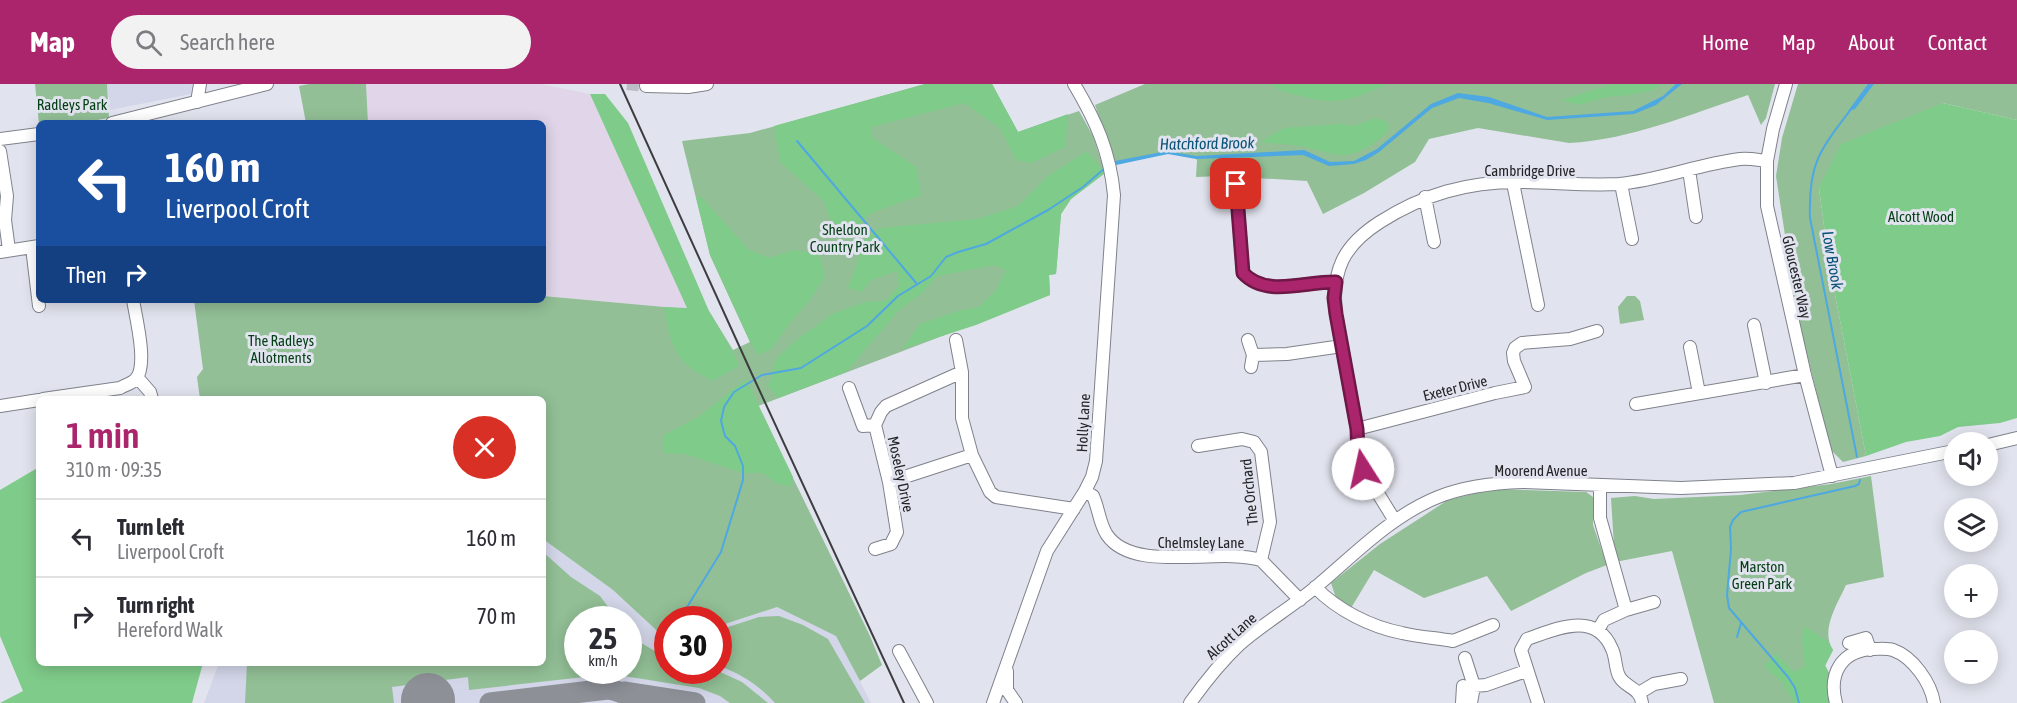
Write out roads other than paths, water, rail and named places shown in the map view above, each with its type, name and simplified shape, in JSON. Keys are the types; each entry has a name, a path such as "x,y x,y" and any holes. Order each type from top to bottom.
{"street":[{"path":"197,102 200,84"},
{"path":"124,120 267,84"},
{"path":"646,86 688,87 707,84"},
{"name":"Holly Lane","path":"994,701 1047,551 1085,491 1096,461 1113,195 1109,162 1092,117 1074,84"},
{"name":"Gloucester Way","path":"1786,84 1773,129 1767,161 1767,206 1776,256 1832,476"},
{"path":"0,139 36,134"},
{"path":"0,151 7,196 5,251 36,247"},
{"name":"Cambridge Drive","path":"1395,521 1363,469 1358,452 1357,429 1334,298 1339,267 1346,253 1358,238 1399,210 1425,197 1474,185 1517,182 1585,185 1621,183 1742,159 1767,161"},
{"path":"1689,170 1696,217"},
{"path":"1517,182 1515,188 1538,305"},
{"path":"1621,183 1632,240"},
{"path":"1236,184 1243,273 1250,281 1258,285 1284,287 1336,282"},
{"path":"1425,197 1434,242"},
{"path":"63,396 120,388 137,377 142,363 133,303"},
{"path":"1754,325 1766,383"},
{"name":"Exeter Drive","path":"1357,429 1421,411 1525,387 1514,361 1515,348 1522,343 1570,339 1597,331"},
{"path":"957,340 962,372 962,418 972,455 990,492 996,497 1074,509"},
{"path":"1248,340 1252,361 1342,346"},
{"path":"1690,347 1699,393"},
{"name":"Moseley Drive","path":"875,549 891,544 897,532 889,482 875,425 881,412 886,406 962,372"},
{"path":"1636,404 1805,375"},
{"path":"137,377 151,396"},
{"path":"849,388 863,426 875,425"},
{"path":"0,406 36,400"},
{"path":"1998,443 2017,438"},
{"name":"The Orchard","path":"1198,446 1242,439 1254,442 1261,452 1270,522 1261,560"},
{"name":"Moorend Avenue","path":"1300,600 1395,521 1411,510 1457,490 1497,483 1681,488 1783,482 1805,477 1832,476 1944,453"},
{"path":"889,482 972,455"},
{"path":"1600,486 1600,518 1626,610"},
{"name":"Chelmsley Lane","path":"1085,491 1093,496 1108,537 1123,549 1154,558 1239,556 1261,560 1300,600"},
{"path":"1316,587 1339,607 1364,620 1458,650"},
{"name":"Alcott Lane","path":"1190,703 1235,649 1300,600"},
{"path":"1598,630 1604,620 1626,610 1654,602"},
{"path":"1458,650 1493,625"},
{"path":"1538,703 1521,650 1527,639 1570,625 1586,626 1598,630 1612,649 1620,678 1640,698 1654,684 1681,679"},
{"path":"1849,643 1866,638 1870,650"},
{"path":"1836,703 1833,680 1839,665 1847,658 1870,650 1890,649 1908,660 1923,677 1934,703"},
{"path":"1458,650 1469,686 1471,703"},
{"path":"899,651 927,703"},
{"name":"Holly Lane","path":"1008,661 1007,690 1015,701"},
{"path":"1469,686 1486,685 1526,671"},
{"path":"1462,703 1469,686"},
{"name":"Holly Lane","path":"994,701 1004,696 1015,701"}],"water":[{"path":"1676,84 1682,84 1656,105 1634,114 1547,120 1488,103 1459,98 1432,108 1379,152 1354,164 1329,166 1303,155 1196,159 1168,154 1116,165 1115,161 1167,151 1196,156 1304,150 1330,162 1354,161 1377,149 1431,104 1458,93 1489,97 1547,117 1633,111 1663,96"},
{"path":"1868,84 1874,84 1855,109 1848,111"}],"waterway":[{"name":"Low Brook","path":"1852,108 1818,158 1811,184 1810,218 1857,457"},
{"path":"797,141 917,284"},
{"name":"Hatchford Brook","path":"688,606 721,552 743,480 743,466 735,446 725,436 721,421 724,407 734,392 762,375 801,368 867,326 898,296 931,276 946,257 986,244 1048,210 1083,187 1105,168"},
{"name":"Low Brook","path":"1799,703 1795,688 1788,677 1729,608 1727,595 1731,549 1730,527 1741,512 1855,486 1860,480"},
{"path":"1737,637 1741,623"}],"tunnel":[{"path":"627,84 646,86"}],"railway":[{"path":"620,84 904,703"}],"park label":[{"name":"Radleys Park","path":"72,104"},
{"name":"Alcott Wood","path":"1921,216"},
{"name":"Sheldon Country Park","path":"845,238"},
{"name":"The Radleys Allotments","path":"281,348"},
{"name":"Marston Green Park","path":"1762,574"}]}
